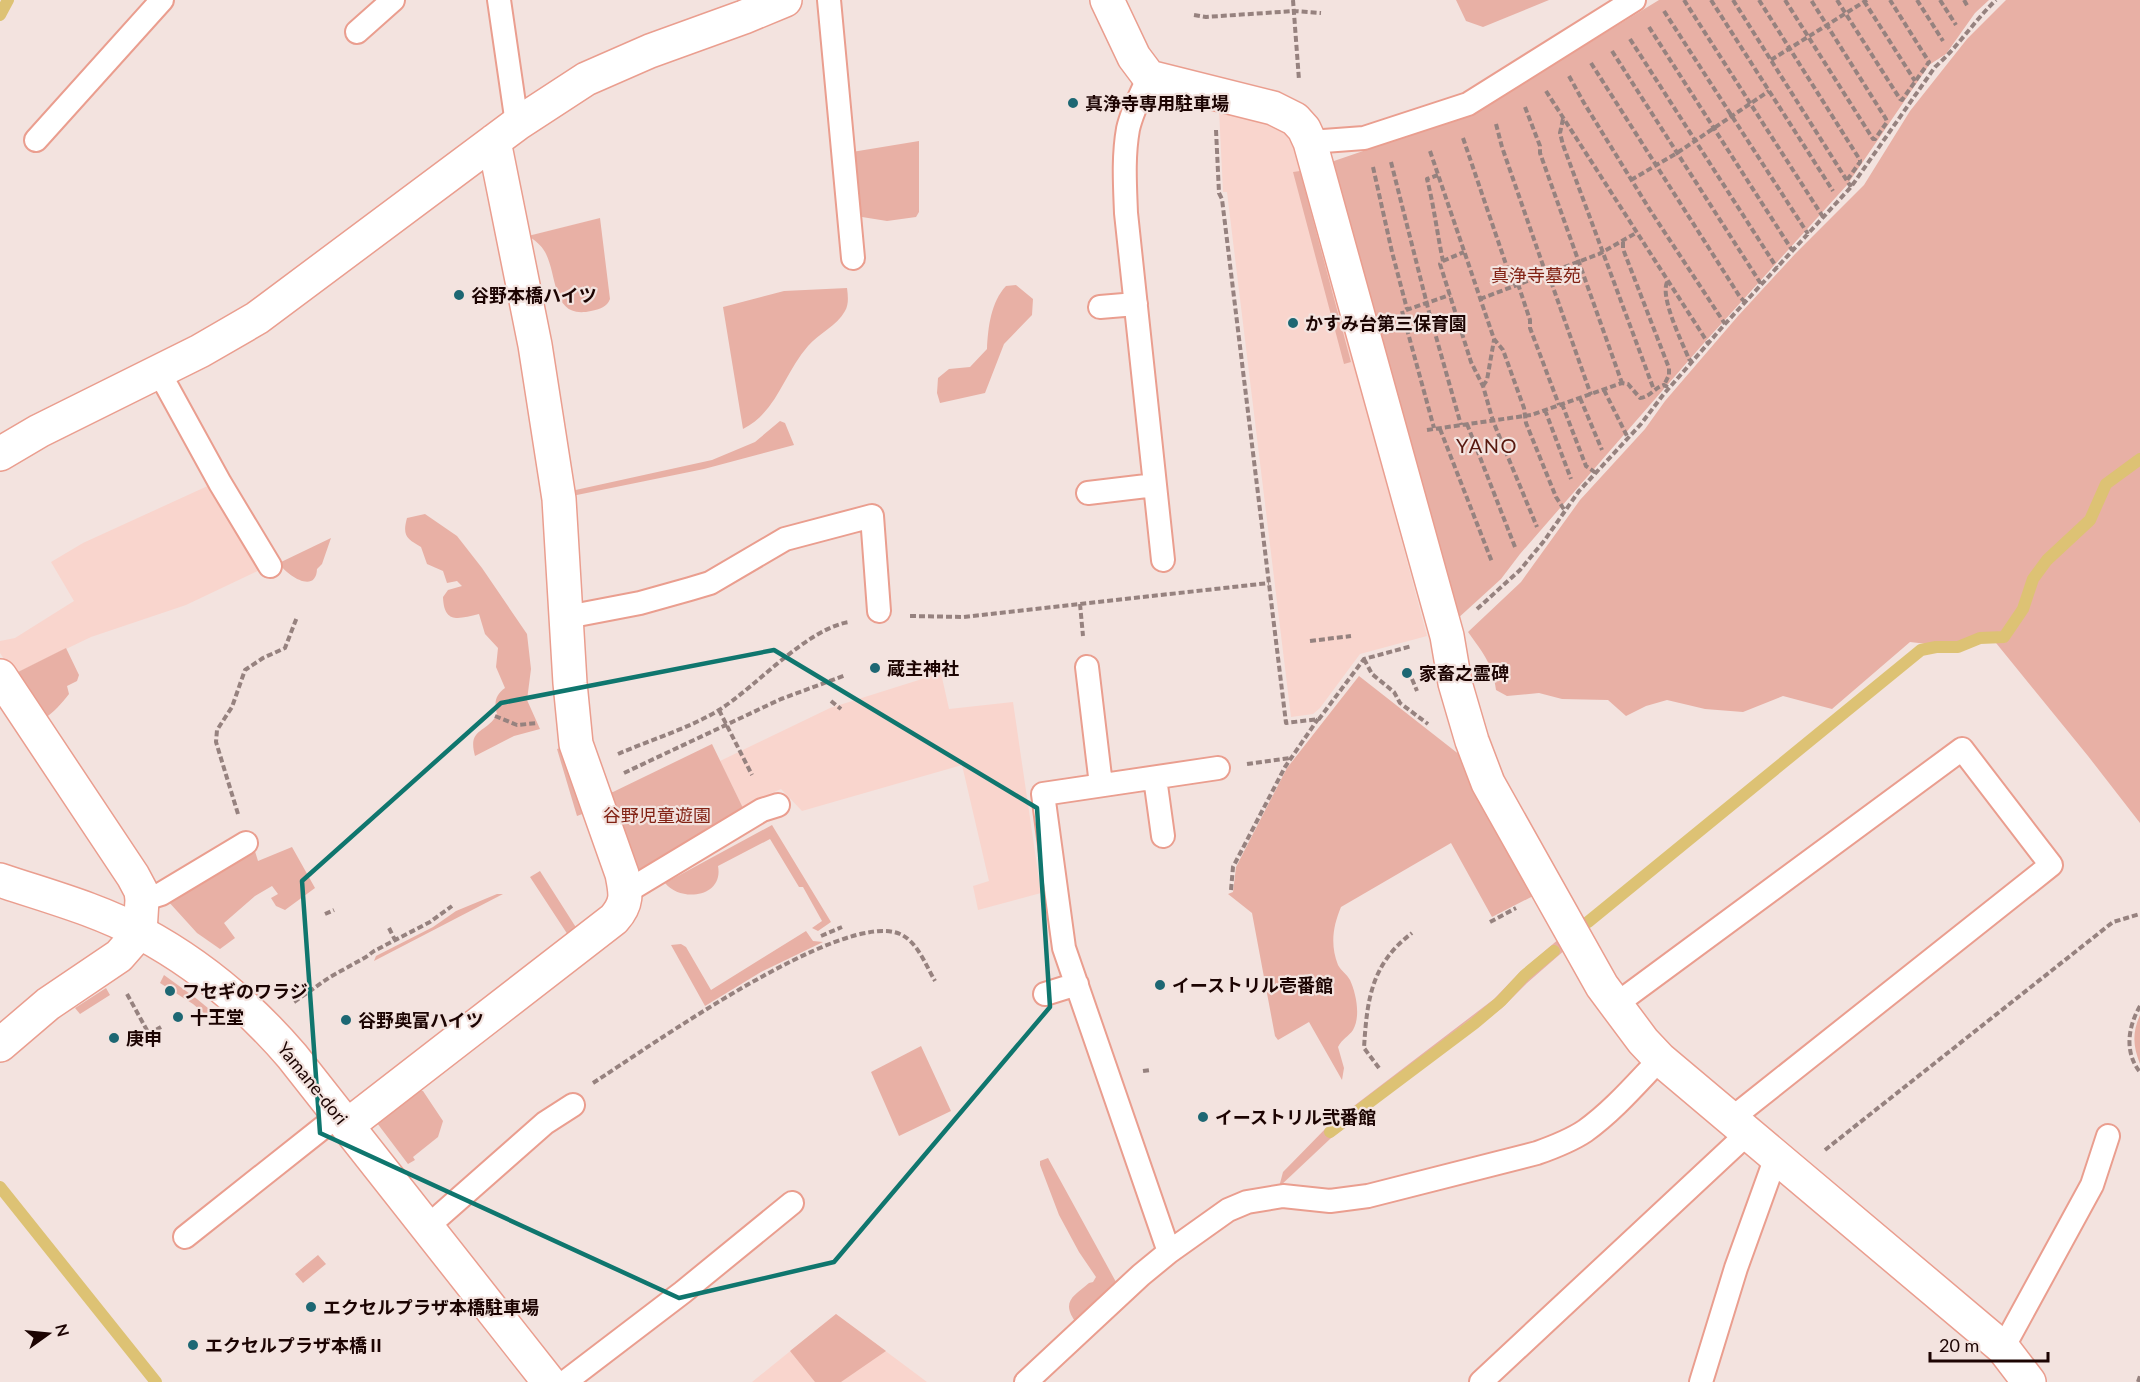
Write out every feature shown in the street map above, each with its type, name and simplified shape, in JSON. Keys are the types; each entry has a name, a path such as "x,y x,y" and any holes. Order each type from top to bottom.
{"street":[{"path":"0,454 39,430 159,372 257,318 505,132 586,79 611,67 785,0"},
{"path":"1107,0 1134,57 1149,77 1259,104 1295,119 1304,129 1310,142 1447,636 1455,683 1472,741 1488,783 1602,986 1660,1059 2003,1348 2029,1382"},
{"path":"344,1120 614,919 623,909 626,892 622,874 576,744 559,499 505,132"},
{"path":"0,676 134,876 141,891 141,916 119,956 48,1004 0,1045"},
{"name":"Yamane-dori","path":"0,880 93,912 141,916 237,998 267,1027 344,1120 549,1382"}],"lane":[{"path":"36,140 162,0"},
{"path":"357,32 393,0"},
{"path":"499,0 505,132"},
{"path":"829,0 853,258"},
{"path":"1310,142 1373,135 1468,104 1619,10"},
{"path":"1149,77 1128,129 1125,167 1126,213 1163,560"},
{"path":"1100,307 1136,304"},
{"path":"159,372 220,483 270,566"},
{"path":"1088,493 1155,486"},
{"path":"567,617 640,603 690,590 710,583 785,539 872,516 879,611"},
{"path":"1087,667 1101,785"},
{"path":"1481,1382 1739,1126 2051,865 1962,749 1615,1005"},
{"path":"1169,1252 1065,948 1043,794 1218,768"},
{"path":"1155,778 1163,836"},
{"path":"626,892 762,810 778,805"},
{"path":"141,916 161,894 246,843"},
{"path":"1045,994 1077,984"},
{"path":"1026,1382 1169,1252 1228,1210 1247,1202 1283,1196 1330,1201 1368,1196 1528,1155 1554,1146 1583,1132 1606,1114 1660,1059"},
{"path":"427,1227 545,1123 573,1105"},
{"path":"185,1237 344,1120"},
{"path":"2003,1348 2092,1185 2108,1136"},
{"path":"1701,1382 1736,1268 1784,1164"},
{"path":"565,1382 683,1292 792,1203"}],"path":[{"path":"1293,0 1298,62"},
{"path":"1684,0 1823,217"},
{"path":"1711,0 1833,192"},
{"path":"1733,0 1851,187"},
{"path":"1759,0 1860,160 1847,180"},
{"path":"1785,0 1875,139 1887,122 1886,119 1811,0"},
{"path":"1837,0 1902,100 1929,62 1890,0"},
{"path":"1771,60 1865,0 1915,81"},
{"path":"1917,0 1943,41"},
{"path":"1940,0 1956,25"},
{"path":"1964,0 1968,7"},
{"path":"1231,890 1233,867 1291,758 1364,659 1447,636 1520,570 1596,473 1669,388 1851,187 1935,67 1951,54 1978,17 1996,0"},
{"path":"1619,10 1713,128 1792,251"},
{"path":"1619,10 1695,141 1777,268"},
{"path":"1619,10 1677,153 1761,284"},
{"path":"1664,10 1808,234"},
{"path":"1194,15 1206,17 1294,11 1321,13"},
{"path":"1575,37 1745,302"},
{"path":"1554,51 1631,180 1725,324"},
{"path":"1530,65 1708,343"},
{"path":"1510,77 1531,122 1578,263 1622,383"},
{"path":"1488,91 1499,112 1496,121 1497,131 1591,395"},
{"path":"1631,180 1677,153 1769,91"},
{"path":"1218,94 1215,109 1219,193 1286,723 1319,719"},
{"path":"1453,109 1530,320 1530,328 1560,405 1586,466 1596,473"},
{"path":"1563,118 1560,133 1563,145 1654,390"},
{"path":"1419,120 1494,339 1503,350 1524,408 1524,416 1556,496 1565,511"},
{"path":"1373,135 1428,302 1461,425"},
{"path":"1373,135 1377,180 1407,309"},
{"path":"1438,175 1427,179 1434,205 1443,261 1440,264 1471,362 1483,386 1493,421 1537,527"},
{"path":"1480,299 1578,263 1623,242 1636,233"},
{"path":"1425,431 1524,416 1622,383 1628,384 1640,398 1647,397 1664,385 1669,375 1669,368 1623,249 1623,242"},
{"path":"1443,261 1464,252"},
{"path":"1667,281 1665,288 1672,318 1692,362"},
{"path":"1394,314 1450,295"},
{"path":"1401,311 1434,429"},
{"path":"1483,386 1487,380 1494,339"},
{"path":"1664,385 1669,388"},
{"path":"1604,390 1628,438"},
{"path":"1580,398 1602,450"},
{"path":"1545,410 1572,479"},
{"path":"1467,424 1515,547"},
{"path":"1440,429 1492,562"},
{"path":"584,769 719,710 812,639 840,624 862,620 879,611 899,616 954,615 963,617 1269,583"},
{"path":"246,843 216,742 218,730 235,701 244,670 285,648 297,617"},
{"path":"1310,642 1350,636"},
{"path":"1364,659 1372,674 1394,692 1400,702 1449,740 1461,744 1472,741"},
{"path":"621,774 781,699 846,675"},
{"path":"831,701 841,710"},
{"path":"719,710 752,775"},
{"path":"1218,768 1291,758"},
{"path":"267,1027 285,1009 330,977 430,922 452,906"},
{"path":"325,914 334,910"},
{"path":"1784,1164 1813,1160 2113,922 2140,915"},
{"path":"821,936 842,927"},
{"path":"390,928 395,940"},
{"path":"573,1105 581,1091 761,976 838,940 886,930 902,935 913,943 935,981"},
{"path":"1380,1068 1364,1048 1367,1002 1386,959 1392,950 1412,933"},
{"path":"106,965 121,985 149,1034 161,1027"},
{"path":"2140,1006 2132,1022 2128,1045 2136,1068 2140,1072"},
{"path":"1143,1071 1150,1070"},
{"path":"2138,1382 2140,1376"}],"highlighted area":[{"path":"774,650 1037,808 1050,1007 834,1262 679,1298 320,1133 302,881 501,703"}],"shaded area":[{"name":"かすみ台第三保育園","path":"1219,110 1263,121 1276,127 1285,134 1298,153 1427,636 1360,654 1320,708 1313,714 1291,717 1227,192 1223,192"},
{"path":"212,484 262,569 186,605 91,637 14,674 0,653 0,641 15,638 74,601 51,562 83,543"},
{"path":"941,673 949,709 1013,702 1041,893 978,910 973,886 989,881 962,765 802,811 781,789 743,808 720,761 830,708"},
{"path":"836,1314 927,1382 752,1382"}],"green space":[{"path":"1456,0 1549,0 1483,27 1466,21"},
{"name":"真浄寺墓苑","path":"1659,0 1989,0 1975,13 1946,54 1929,65 1847,185 1703,344 1520,554 1501,579 1456,620 1329,168 1334,161 1474,113"},
{"path":"2006,0 2140,0 2140,823 1992,638 1945,646 1910,642 1832,709 1783,696 1743,712 1705,709 1667,700 1646,706 1626,716 1608,700 1562,699 1539,693 1507,696 1496,690 1490,666 1468,632 1521,582 1580,500 1645,429 1665,401 1738,316 1795,254 1864,185 1910,111 1967,39"},
{"path":"919,141 919,212 916,217 887,221 862,217 858,212 852,152"},
{"path":"1300,171 1351,362 1344,364 1293,172"},
{"path":"600,218 610,299 600,308 578,312 569,309 562,302 545,252 528,236"},
{"path":"1016,285 1033,299 1032,315 1004,344 985,393 940,403 937,393 938,378 949,369 970,367 987,349 989,324 997,300 1006,286"},
{"path":"847,288 847,306 842,316 808,346 764,413 743,429 723,307 784,291"},
{"path":"780,421 785,423 794,445 704,469 572,496 571,491 712,460 755,442"},
{"path":"425,514 457,536 527,634 531,669 527,700 540,729 514,736 475,756 473,747 476,735 497,714 496,700 505,688 496,667 498,648 485,634 479,614 454,618 446,612 443,597 448,590 462,586 457,581 447,583 443,571 427,564 421,547 409,539 405,529 407,518"},
{"path":"331,538 322,564 312,581 306,582 294,577 279,563"},
{"path":"66,648 79,675 77,681 67,686 69,694 44,719 14,674"},
{"path":"1359,676 1465,759 1535,895 1492,917 1451,843 1341,907 1334,928 1334,950 1338,965 1352,985 1357,1011 1353,1030 1338,1047 1344,1068 1342,1080 1309,1022 1278,1040 1275,1036 1252,913 1228,894 1233,892 1236,867 1287,768"},
{"name":"谷野児童遊園","path":"712,744 743,808 636,873 606,791 613,792"},
{"path":"564,747 585,813 577,816 557,749"},
{"path":"772,825 831,922 818,931 812,928 822,921 803,887 799,887 770,839 718,866 718,876 714,885 700,894 681,893 665,883"},
{"path":"292,847 315,888 285,910 276,906 271,898 278,894 272,886 255,896 224,923 235,938 220,949 197,933 167,900 254,848 258,861"},
{"path":"540,871 577,929 568,935 530,877"},
{"path":"497,894 503,894 374,961 376,956 433,927 456,911"},
{"path":"806,931 813,941 823,942 761,972 705,1006 671,945 681,944 686,947 711,990"},
{"path":"1560,938 1566,949 1502,1008 1330,1139 1279,1187 1283,1172 1329,1125 1494,999 1519,973","holes":["1554,949 1556,952 1526,976 1502,1003 1476,1024 1330,1136 1325,1131 1472,1018 1475,1022 1543,957"]},
{"path":"164,975 226,1023 219,1026 193,1004 160,983"},
{"path":"106,988 110,995 80,1014 75,1008"},
{"path":"2140,1015 2140,1064 2134,1040"},
{"path":"921,1046 951,1111 899,1136 871,1072"},
{"path":"413,1090 423,1091 443,1121 438,1137 413,1157 415,1160 408,1164 374,1119"},
{"path":"1048,1158 1116,1282 1075,1321 1069,1308 1071,1299 1096,1277 1059,1215 1040,1165 1040,1161"},
{"path":"318,1255 326,1264 303,1283 295,1274"},
{"path":"836,1314 886,1351 841,1382 815,1382 790,1351"}],"waterway":[{"path":"0,15 8,0"},
{"path":"1588,922 1921,650 1958,647 1980,638 2004,637 2023,609 2033,579 2047,560 2090,520 2106,484 2140,459"},
{"path":"1330,1132 1475,1023 1554,951"},
{"path":"0,1187 156,1382"}],"place":[{"name":"真浄寺専用駐車場","path":"1073,103"},
{"name":"谷野本橋ハイツ","path":"459,295"},
{"name":"かすみ台第三保育園","path":"1293,323"},
{"name":"蔵主神社","path":"875,668"},
{"name":"家畜之霊碑","path":"1407,673"},
{"name":"イーストリル壱番館","path":"1160,985"},
{"name":"フセギのワラジ","path":"170,991"},
{"name":"十王堂","path":"178,1017"},
{"name":"谷野奥富ハイツ","path":"346,1020"},
{"name":"庚申","path":"114,1038"},
{"name":"イーストリル弐番館","path":"1203,1117"},
{"name":"エクセルプラザ本橋駐車場","path":"311,1307"},
{"name":"エクセルプラザ本橋Ⅱ","path":"193,1345"}],"district":[{"name":"YANO","path":"1487,445"}]}
